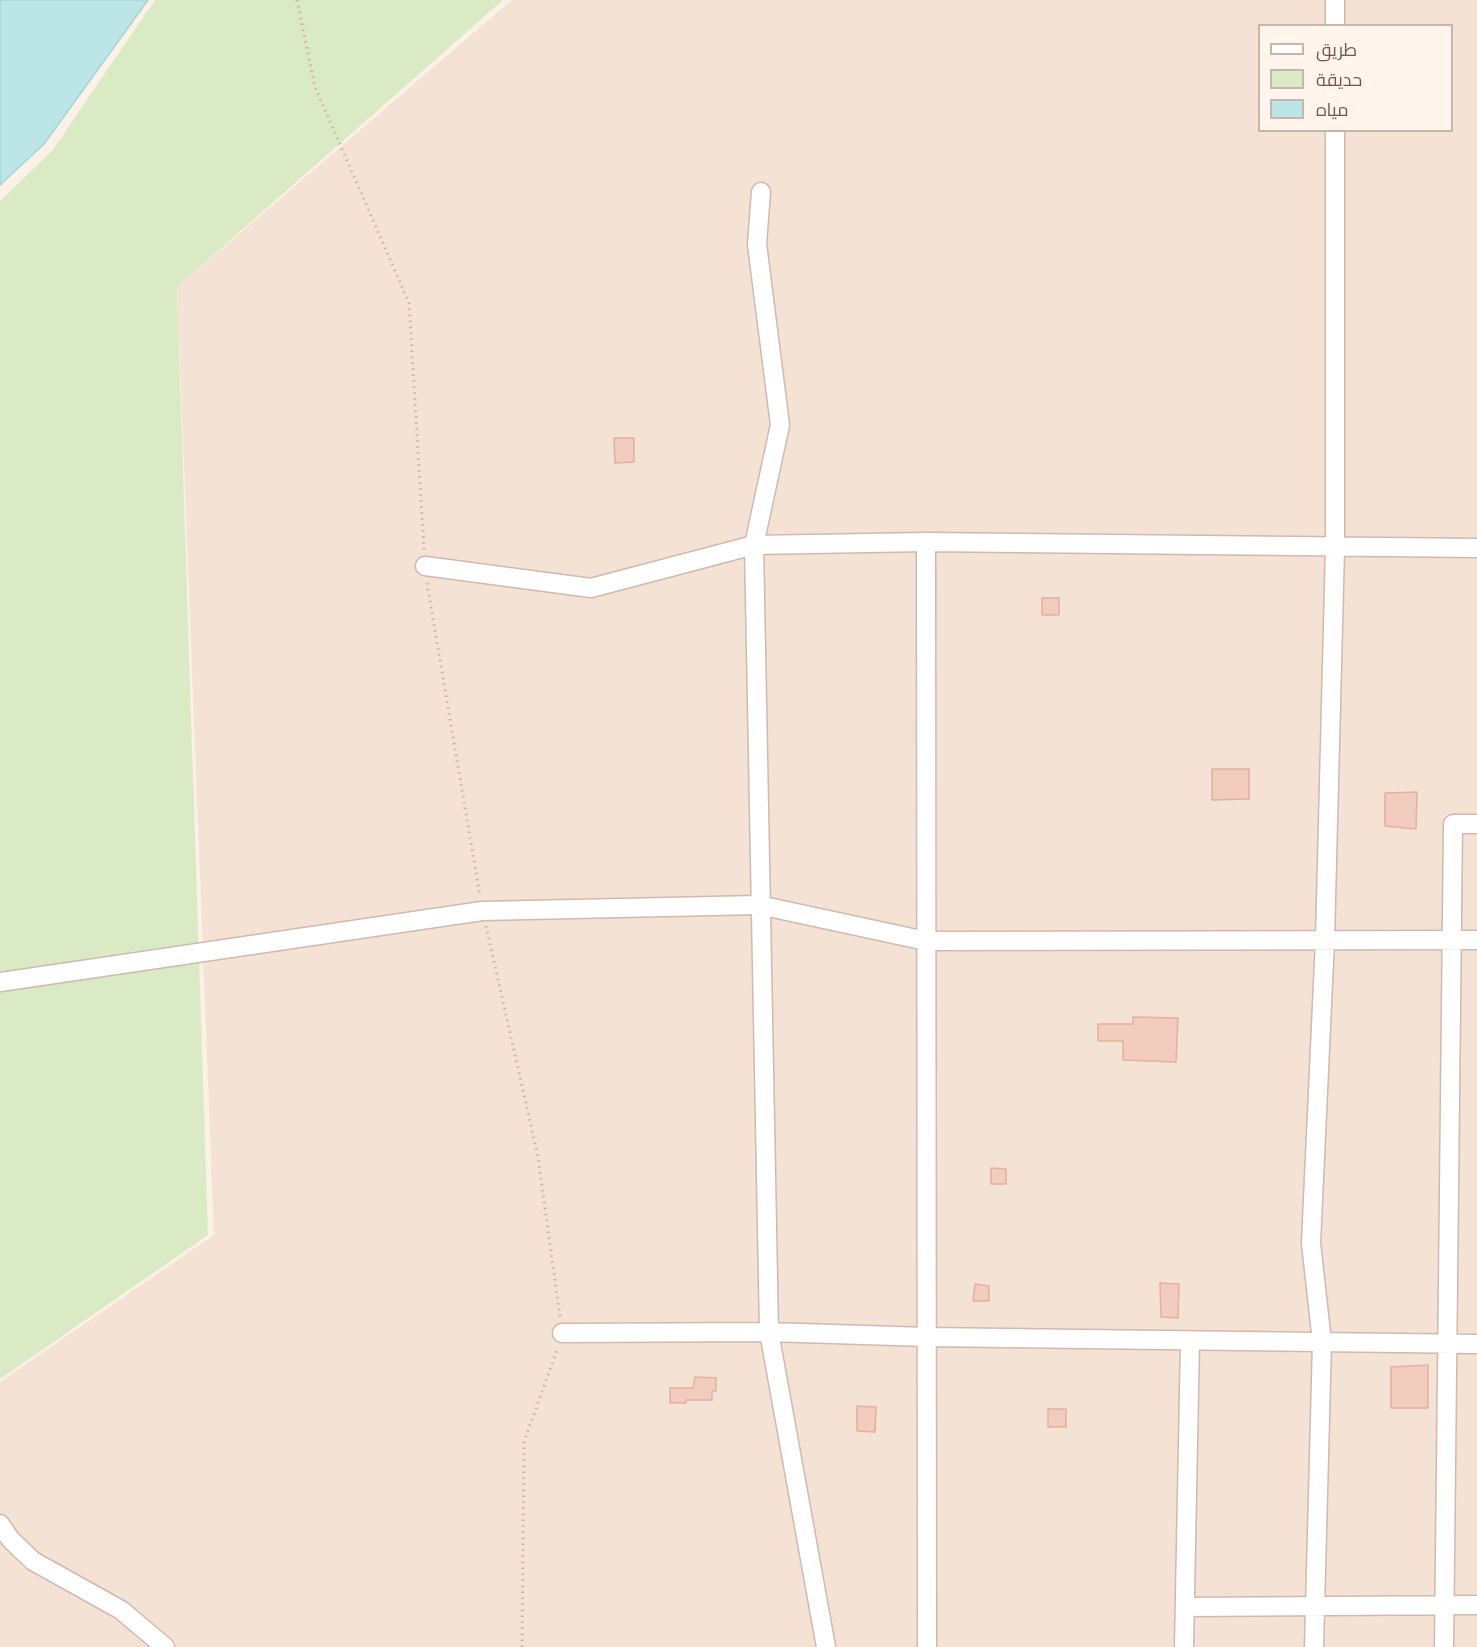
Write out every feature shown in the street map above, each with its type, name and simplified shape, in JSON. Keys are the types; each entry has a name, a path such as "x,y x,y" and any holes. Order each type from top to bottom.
{"street":[{"path":"1335,0 1335,24"},
{"path":"1314,1647 1322,1342 1311,1243 1325,940 1335,548 1335,132"},
{"path":"761,192 757,244 780,425 754,545 759,905 769,1332 826,1647"},
{"path":"425,566 591,588 754,545 926,542 1477,548"},
{"path":"926,542 927,1647"},
{"path":"1444,1647 1453,824 1477,824"},
{"path":"0,982 482,911 759,905 926,941 1477,940"},
{"path":"562,1333 769,1332 927,1337 1477,1344"},
{"path":"1184,1647 1191,1341"},
{"path":"0,1524 11,1540 33,1561 121,1610 165,1647"},
{"path":"1185,1607 1477,1605"}],"path":[{"path":"297,0 315,87 409,303 425,566 482,911 538,1157 562,1333 524,1442 522,1647"}],"shaded area":[{"path":"512,0 1477,0 1477,1647 0,1647 0,1382 214,1235 177,287"}],"green space":[{"path":"155,0 503,0 177,287 208,1235 0,1379 0,201 52,151"}],"water":[{"path":"0,0 148,0 44,144 0,185"}],"building":[{"path":"614,438 634,438 634,462 615,463"},
{"path":"1042,598 1059,598 1059,615 1042,615"},
{"path":"1212,769 1249,769 1249,799 1212,800"},
{"path":"1417,792 1416,829 1385,826 1385,793"},
{"path":"1133,1017 1178,1018 1176,1062 1123,1060 1123,1041 1098,1041 1098,1024 1133,1024"},
{"path":"991,1168 1006,1169 1006,1184 991,1184"},
{"path":"1160,1283 1179,1284 1178,1318 1161,1317"},
{"path":"975,1284 989,1286 989,1301 973,1301"},
{"path":"1428,1365 1428,1408 1391,1408 1391,1367"},
{"path":"695,1377 716,1378 716,1391 712,1391 712,1400 686,1400 686,1403 670,1403 670,1388 693,1388"},
{"path":"857,1406 876,1407 875,1432 857,1431"},
{"path":"1048,1409 1066,1409 1066,1427 1048,1427"}]}
